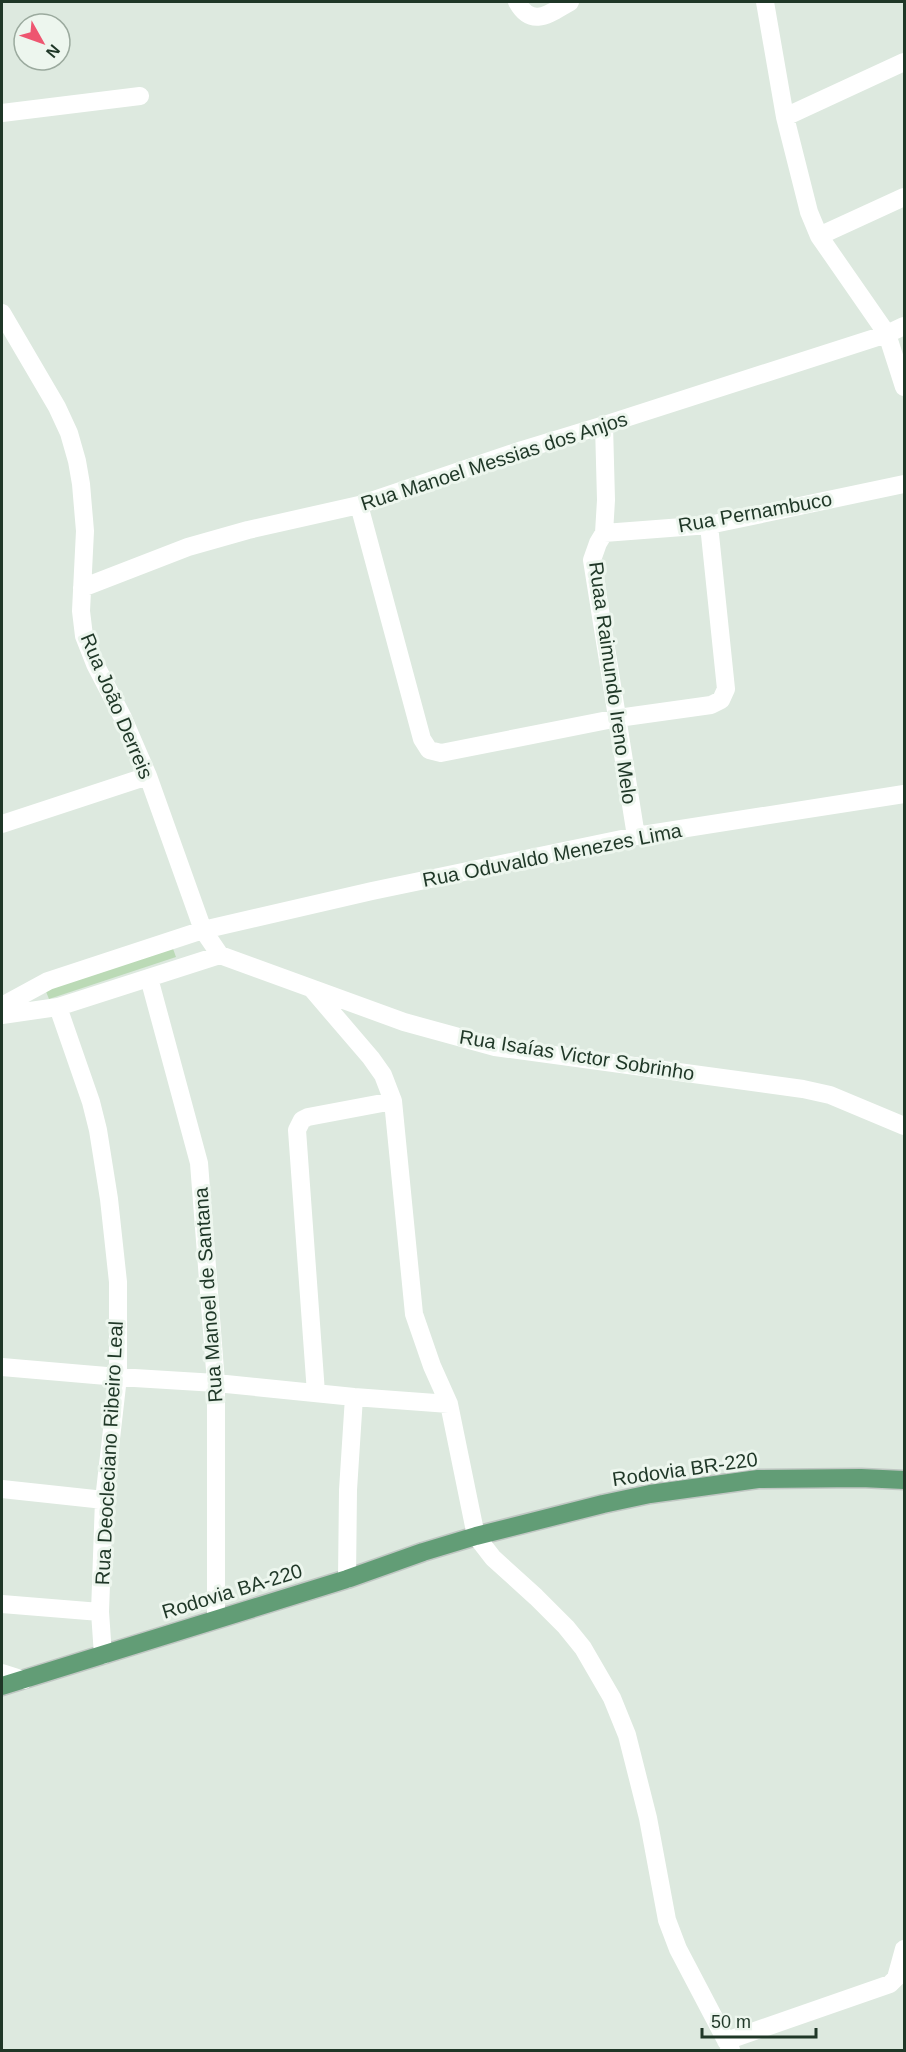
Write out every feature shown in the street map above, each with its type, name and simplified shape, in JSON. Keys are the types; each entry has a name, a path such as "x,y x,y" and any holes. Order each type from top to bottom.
{"main road":[{"name":"Rodovia BR-220","path":"476,1536 650,1494 758,1479 904,1480"},
{"name":"Rodovia BA-220","path":"2,1686 347,1579 476,1536"}],"street":[{"path":"517,2 525,12 537,17 546,15 570,2"},
{"path":"765,2 784,117 802,189 819,236 887,334 904,387"},
{"path":"784,117 904,62"},
{"path":"2,113 140,96"},
{"path":"819,236 904,197"},
{"name":"Rua João Derreis","path":"2,313 57,407 69,433 81,484 85,531 81,611 84,636 148,776 203,930 220,955"},
{"name":"Rua Manoel Messias dos Anjos","path":"82,588 198,544 248,530 359,505 522,450 887,334 904,326"},
{"name":"Ruaa Raimundo Ireno Melo","path":"604,425 606,500 604,533 592,560 636,836"},
{"name":"Rua Pernambuco","path":"604,533 709,525 904,484"},
{"path":"359,505 422,740 429,750 441,753 618,718 711,705 721,700 726,689 709,525"},
{"path":"2,824 148,776"},
{"name":"Rua Oduvaldo Menezes Lima","path":"2,1006 48,981 203,930 372,891 636,836 904,794"},
{"path":"2,1015 58,1007 220,955"},
{"name":"Rua Isaías Victor Sobrinho","path":"220,955 404,1022 495,1047 803,1089 830,1095 904,1126"},
{"name":"Rua Manoel de Santana","path":"149,978 199,1163 216,1383 216,1619"},
{"path":"311,988 371,1058 383,1075 393,1101 414,1314 428,1356 449,1404 476,1536 493,1558 566,1627 583,1648 612,1698 627,1735 645,1808 666,1920 678,1949 728,2046 890,1984 896,1978 904,1949"},
{"name":"Rua Deocleciano Ribeiro Leal","path":"58,1007 91,1102 109,1199 118,1282 118,1377 104,1500 100,1612 104,1655"},
{"path":"316,1393 297,1130 302,1120 308,1117 393,1101"},
{"path":"2,1367 449,1404"},
{"path":"347,1579 348,1490 354,1397"},
{"path":"2,1489 104,1500"},
{"path":"2,1604 100,1612"},
{"path":"2,1673 24,1680"}],"green space":[{"path":"172,946 176,957 49,999 45,989"}]}
